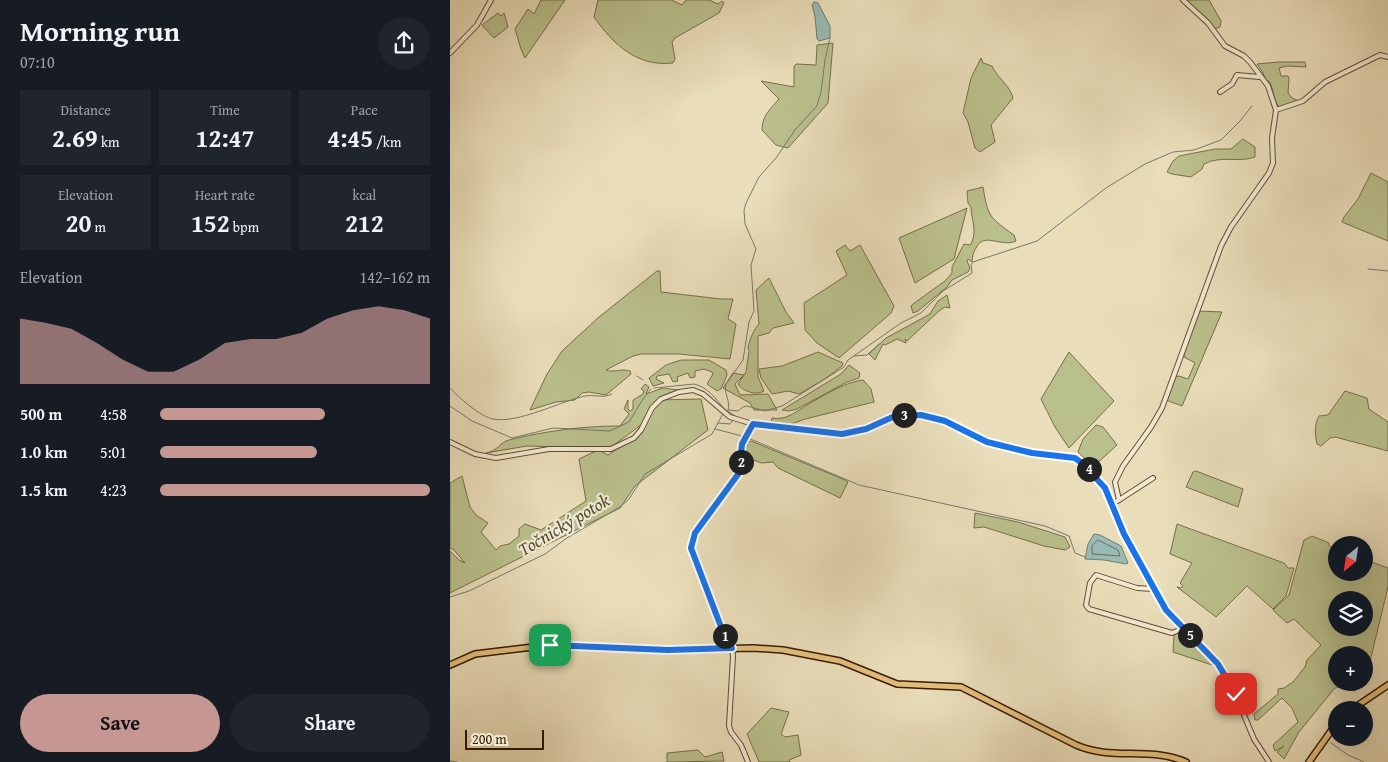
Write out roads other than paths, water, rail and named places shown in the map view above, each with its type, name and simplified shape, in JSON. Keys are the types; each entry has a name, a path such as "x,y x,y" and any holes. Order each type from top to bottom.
{"main road":[{"path":"450,665 475,654 550,645 668,650 768,648 823,657 857,666 897,684 961,687 1084,748 1105,753 1156,753 1186,762"},
{"path":"1364,701 1388,685"},
{"path":"1309,762 1328,735"}],"street":[{"path":"450,53 476,25 491,0"},
{"path":"1105,488 1114,482 1162,408 1221,246 1231,226 1269,173 1273,163 1272,138 1276,110 1271,93 1244,56 1225,46 1208,23 1183,0"},
{"path":"1276,110 1303,101 1325,82 1380,55 1388,57"},
{"path":"1220,92 1232,84 1237,75 1261,78"},
{"path":"450,442 475,454 496,458 549,448 611,450 634,438 641,430 656,404 668,395 688,390 698,391 726,414 738,421 753,424 842,434 866,429 895,416 912,414 930,416 945,421 987,442 1032,453 1075,458 1105,488 1124,534 1166,610 1218,664 1228,678 1254,739 1269,762"},
{"path":"748,762 741,745 731,732 729,726 732,648 726,640 691,548 695,533 739,473 742,444 753,424"},
{"path":"1112,504 1153,478"},
{"path":"1114,482 1119,500"},
{"path":"1154,589 1138,588 1096,576 1090,583 1086,605 1089,610 1172,633 1184,628"}],"water":[{"path":"814,2 818,3 830,26 830,38 819,41 817,39 812,5"},
{"path":"1094,534 1100,535 1121,546 1128,563 1085,559 1088,544"}],"waterway":[{"path":"728,411 729,403 725,387 743,360 749,322 754,311 751,265 756,249 745,224 744,210 759,177 776,158 795,130 817,106 830,38"},
{"path":"729,410 738,411 747,406 765,411 782,406 844,367 848,360 901,323 921,313 943,291 972,273 971,265 973,262 1037,241 1106,188 1145,164 1173,152 1194,150 1221,140 1252,106"},
{"path":"1368,269 1388,271"},
{"path":"854,356 867,355 879,344"},
{"path":"637,376 643,380"},
{"name":"Točnický potok","path":"450,597 469,591 545,554 567,538 620,507 629,499 645,474 712,434 725,410 711,394 694,384 654,388"},
{"path":"450,388 482,415 503,420 527,415 585,396 612,394"},
{"name":"Točnický potok","path":"450,406 472,421 512,438 553,428 610,431 629,422 651,389"},
{"path":"726,410 735,416"},
{"path":"718,423 730,424 733,420"},
{"path":"715,429 742,436"},
{"path":"748,438 859,485 1045,526 1069,536 1075,553 1085,557"},
{"path":"1335,746 1348,755 1364,762"},
{"path":"450,761 457,762"}]}
